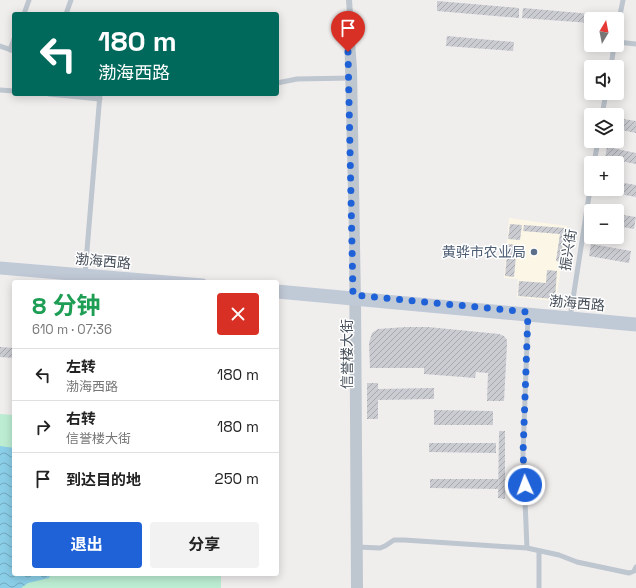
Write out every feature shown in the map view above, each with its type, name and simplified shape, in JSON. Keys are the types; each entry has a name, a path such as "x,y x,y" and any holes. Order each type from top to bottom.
{"main road":[{"name":"渤海西路","path":"0,265 117,280"},
{"name":"渤海西路","path":"0,271 169,280"},
{"name":"渤海西路","path":"279,288 355,298 528,315 636,321"},
{"name":"渤海西路","path":"279,295 355,298"},
{"name":"渤海西路","path":"570,318 636,328"}],"street":[{"path":"25,12 29,0"},
{"path":"67,12 71,0"},
{"name":"信誉楼大街","path":"345,0 352,78"},
{"name":"信誉楼大街","path":"349,0 352,78 357,547 360,588"},
{"path":"621,12 623,0"},
{"path":"624,43 636,44"},
{"path":"0,46 12,51"},
{"path":"279,83 297,79 352,78"},
{"path":"0,90 12,91"},
{"path":"85,275 100,96"},
{"name":"振兴街","path":"570,318 589,196"},
{"path":"527,548 523,454 528,315"},
{"path":"357,547 380,548 394,540 404,540 527,548 559,555 577,562 629,572 634,571 636,567"},
{"name":"信誉楼大街","path":"354,588 357,547"},
{"path":"539,551 539,588"}],"shaded area":[{"name":"黄骅市农业局","path":"509,218 567,226 556,301 517,297 518,279 504,278"}],"green space":[{"path":"0,414 12,415 12,576 221,576 221,588 0,588"}],"water":[{"path":"0,446 12,448 12,576 50,576 49,578 28,583 21,588 0,588"}],"building":[{"path":"437,1 519,8 519,18 437,11"},
{"path":"523,8 584,13 584,23 522,18"},
{"path":"447,36 514,42 513,51 446,46"},
{"path":"624,119 636,121 636,133 624,130"},
{"path":"607,148 636,153 636,164 624,162 624,156 605,156"},
{"path":"624,183 636,185 636,197 624,195"},
{"path":"624,215 636,217 634,229 624,227"},
{"path":"510,224 522,225 520,240 508,239"},
{"path":"524,225 565,228 560,262 556,261 560,234 523,231"},
{"path":"508,244 517,245 514,277 505,276"},
{"path":"591,244 631,251 629,263 589,256"},
{"path":"547,270 557,271 555,299 518,296 519,281 546,283"},
{"path":"428,327 499,334 504,336 507,340 507,344 504,401 487,401 488,373 476,372 475,378 424,374 424,368 370,368 369,343 372,333 378,329"},
{"path":"0,347 12,348 12,358 0,357"},
{"path":"367,383 378,383 378,389 434,388 434,399 378,400 378,419 367,419"},
{"path":"434,410 493,411 493,425 434,425"},
{"path":"499,431 505,431 505,499 498,498"},
{"path":"429,443 496,443 496,453 429,452"},
{"path":"430,479 498,479 498,489 430,488"}],"place":[{"name":"黄骅市农业局","path":"534,252"}],"route":[{"path":"348,52 353,295 528,312 523,454 525,485"}]}
